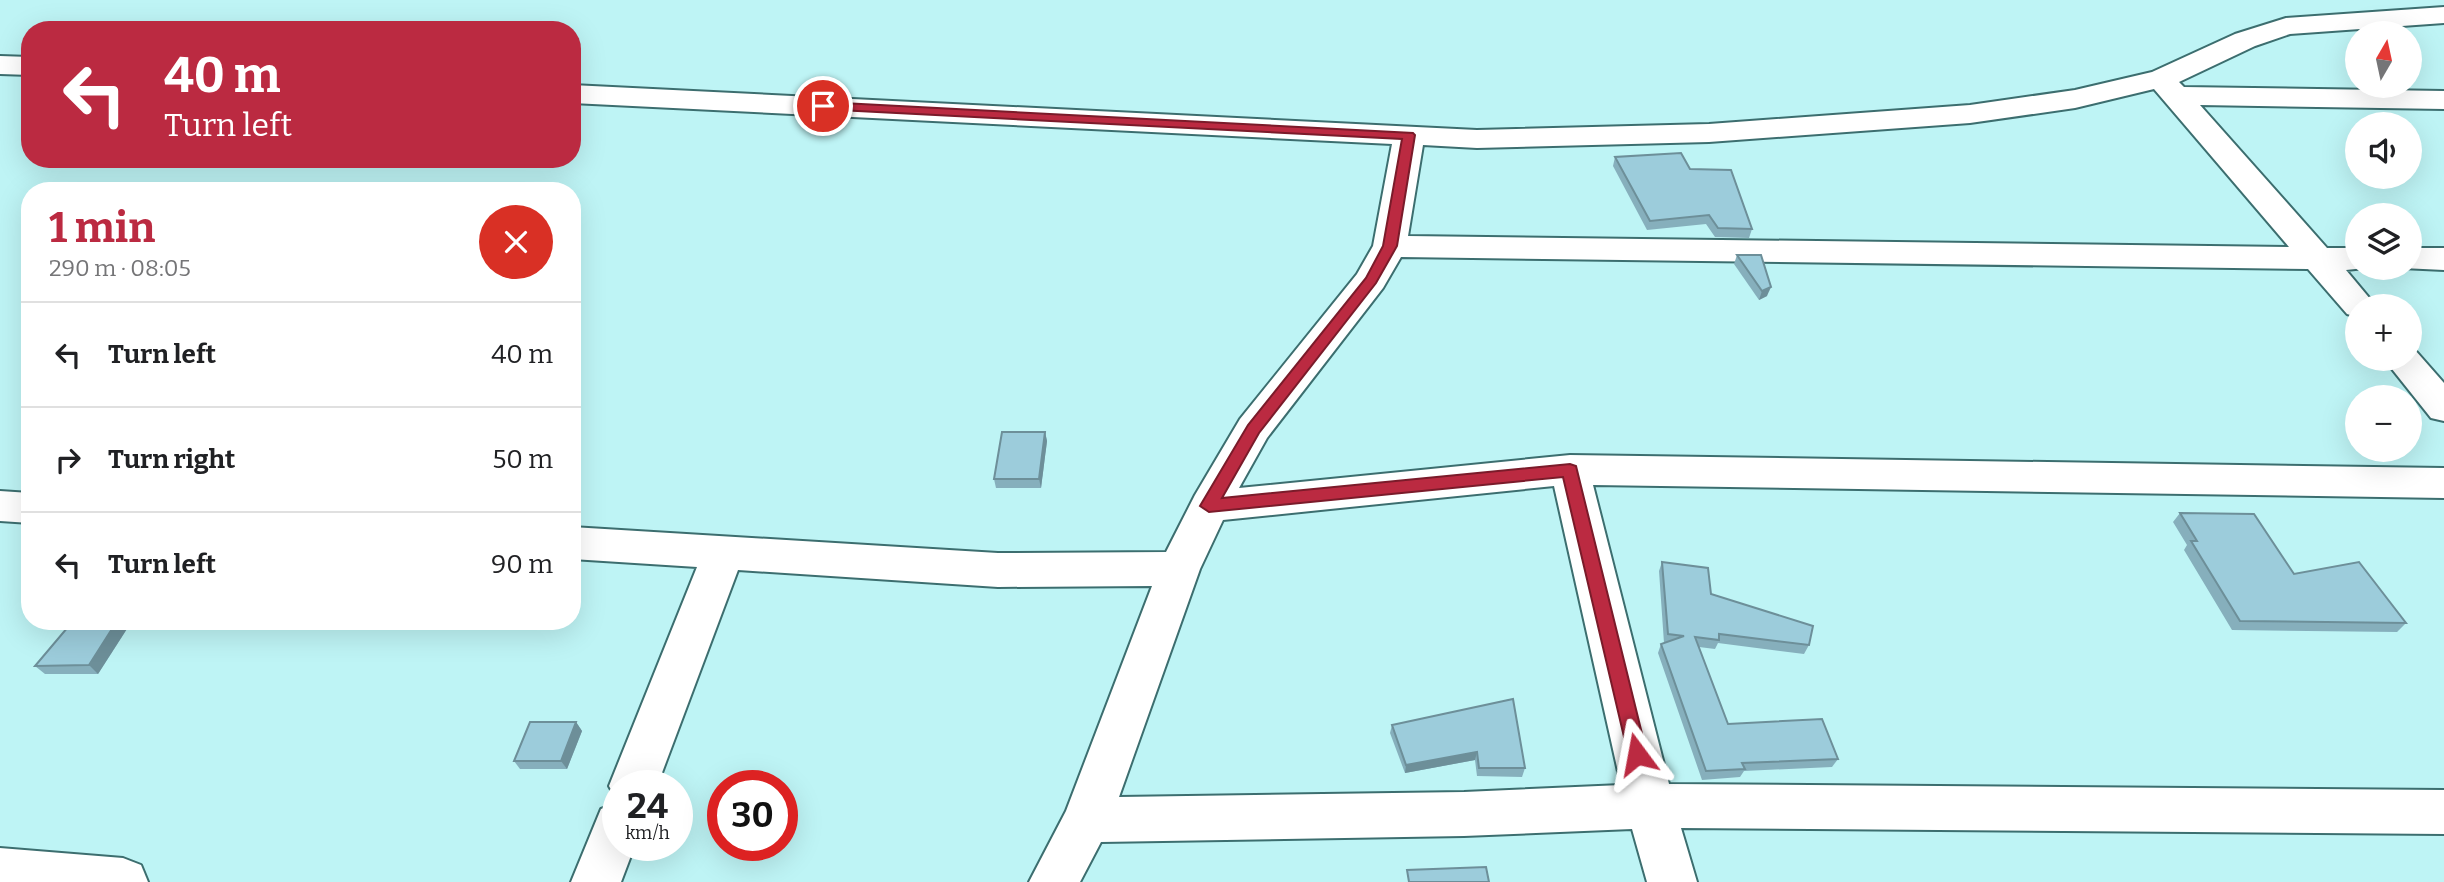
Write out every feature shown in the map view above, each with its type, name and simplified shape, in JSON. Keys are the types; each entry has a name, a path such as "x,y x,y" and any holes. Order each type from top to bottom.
{"street":[{"path":"2168,88 2245,40 2286,26 2444,15"},
{"path":"0,65 21,66"},
{"path":"2168,88 2349,294"},
{"path":"581,93 1477,139 1709,133 1970,114 2168,88 2444,100"},
{"path":"1054,882 1087,820 1179,569 1209,506 1253,429 1371,280 1390,246 1409,135"},
{"path":"1390,246 2345,259"},
{"path":"2422,259 2444,259"},
{"path":"2412,371 2444,408"},
{"path":"1209,506 1570,470 2444,483"},
{"path":"1570,470 1650,806 1672,882"},
{"path":"0,506 21,507"},
{"path":"581,544 998,570 1179,569"},
{"path":"639,770 723,554"},
{"path":"1087,820 1464,814 1650,806 2444,812"},
{"path":"596,882 604,861"},
{"path":"0,872 123,882"}],"building":[{"path":"1681,153 1690,169 1731,170 1752,229 1718,228 1709,215 1650,221 1615,157"},
{"path":"1737,255 1761,255 1771,287 1762,291"},
{"path":"1002,432 1045,432 1039,479 994,479"},
{"path":"2180,513 2254,514 2294,574 2359,562 2406,623 2240,621 2191,541 2197,541"},
{"path":"1662,562 1708,568 1711,594 1813,626 1809,645 1719,634 1719,640 1695,637 1728,724 1822,719 1838,759 1742,763 1745,769 1706,771 1661,644 1684,636 1668,634"},
{"path":"65,630 111,630 89,665 35,666"},
{"path":"1513,699 1525,768 1479,768 1477,752 1406,765 1392,725"},
{"path":"530,722 576,722 561,761 514,761"},
{"path":"1486,867 1489,882 1409,882 1407,870"}],"route":[{"path":"823,106 1409,135 1390,246 1371,280 1253,429 1209,506 1570,470 1637,754"}]}
